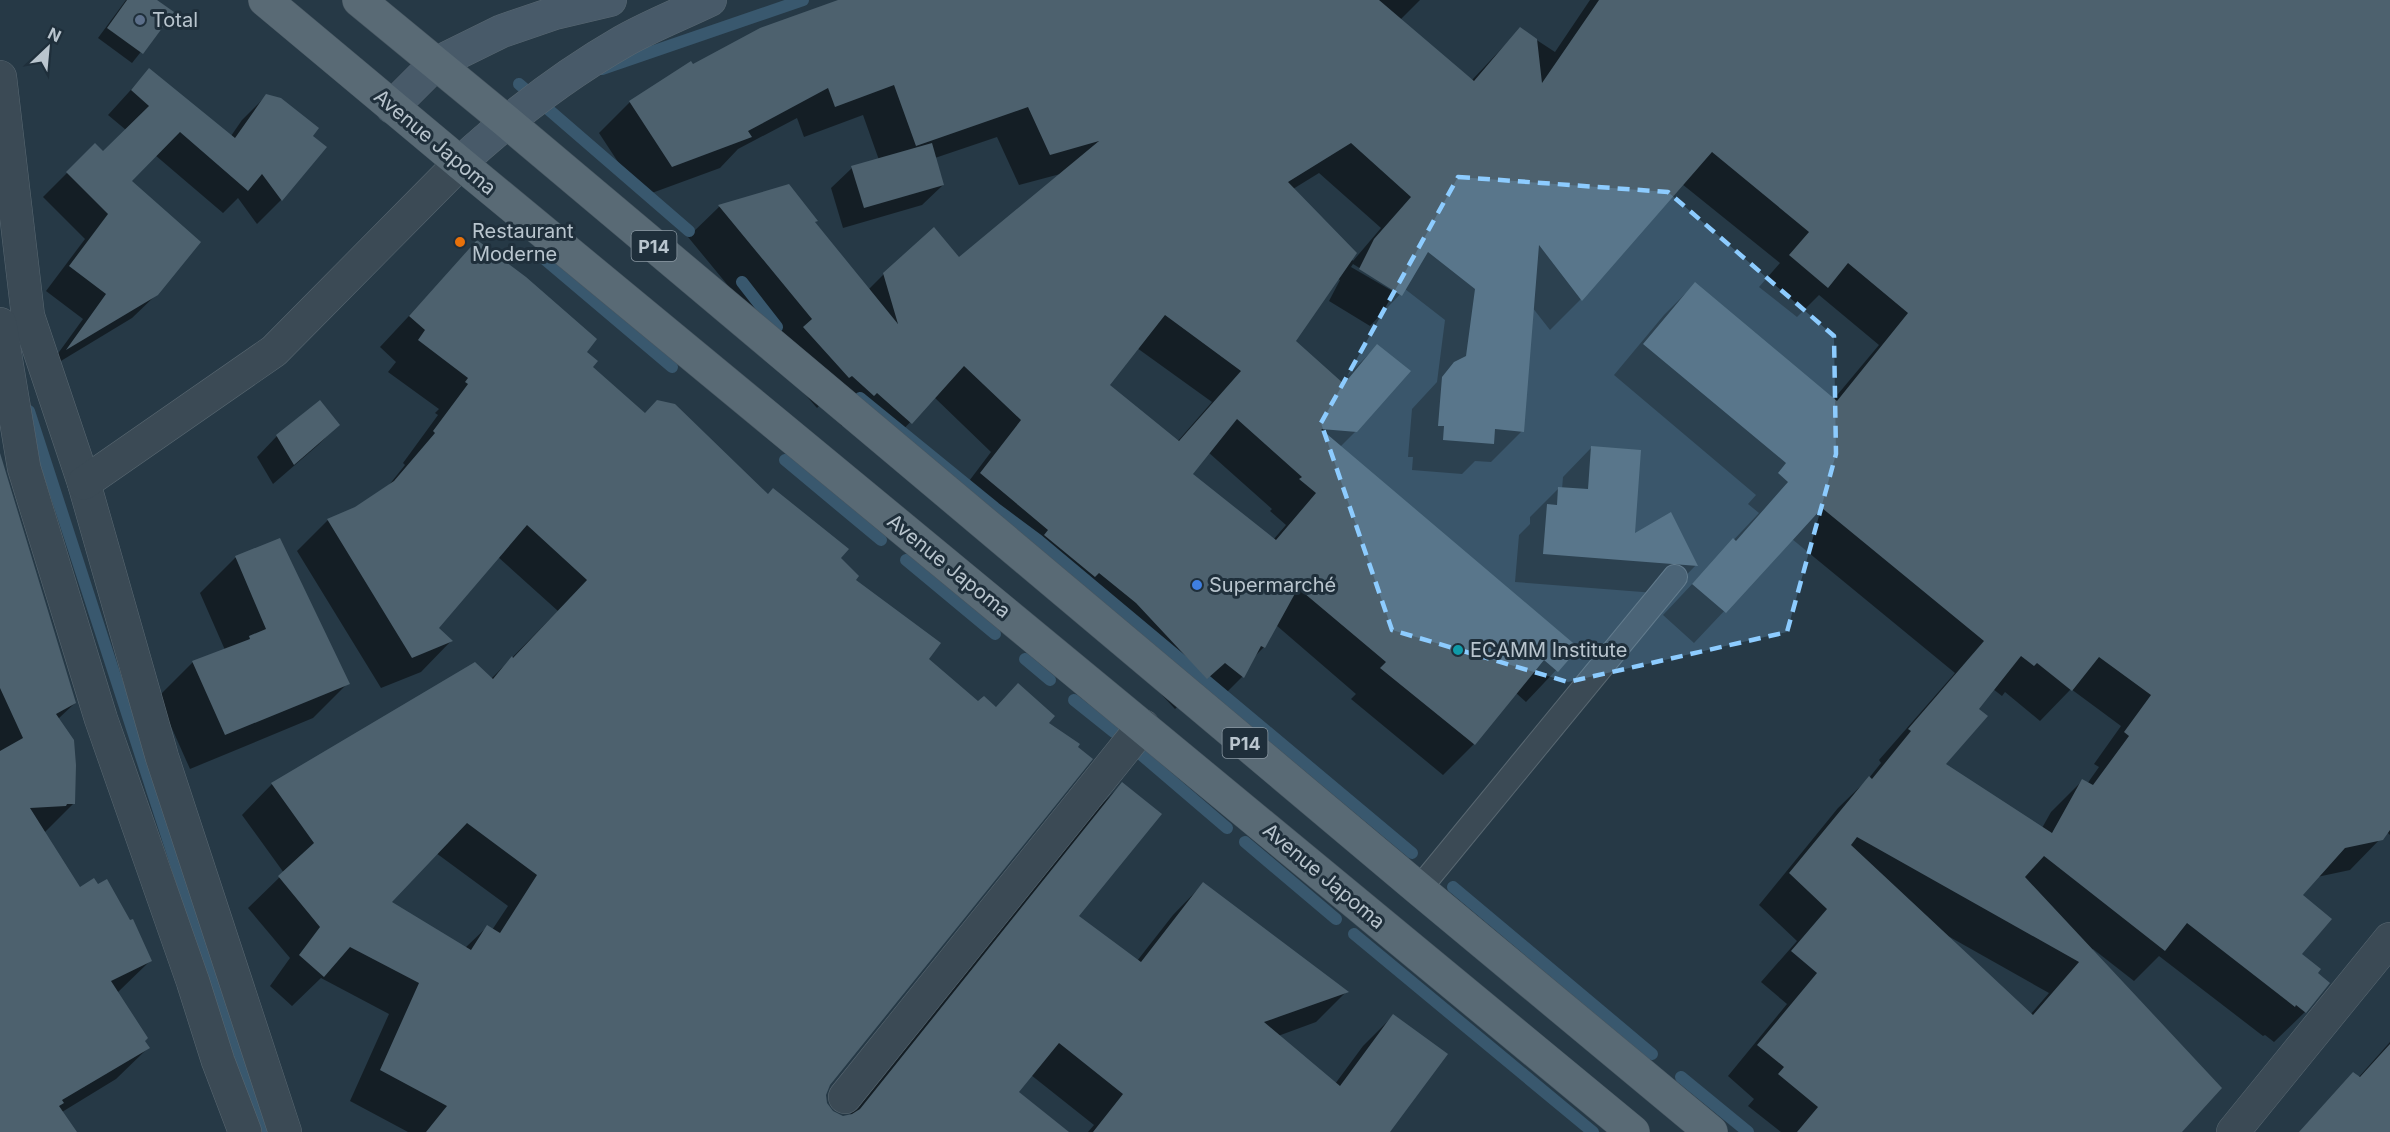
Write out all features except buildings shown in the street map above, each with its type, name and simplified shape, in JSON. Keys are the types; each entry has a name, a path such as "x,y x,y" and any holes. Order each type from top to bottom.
{"main road":[{"name":"Avenue Japoma","path":"265,0 460,164 1633,1132"},
{"name":"P14","path":"359,0 1711,1132"}],"street":[{"path":"392,107 435,64 502,32 555,13 610,0"},
{"path":"84,483 274,351 460,164 506,121 583,66 616,46 710,0"},
{"path":"0,77 28,316 84,483 162,757 285,1132"},
{"path":"0,324 12,475 101,719 193,982 218,1061 245,1132"},
{"path":"845,1097 1143,726"},
{"path":"2234,1132 2390,939"}],"lane":[{"path":"1419,889 1675,577"}],"highlighted area":[{"path":"1458,177 1668,192 1834,336 1836,454 1787,632 1568,682 1392,630 1321,423"}],"waterway":[{"path":"602,69 803,0"},
{"path":"519,84 689,231"},
{"path":"542,257 672,367"},
{"path":"742,282 777,327"},
{"path":"860,398 995,508 1038,540 1412,853"},
{"path":"29,411 263,1132"},
{"path":"785,460 881,540"},
{"path":"906,560 995,634"},
{"path":"1025,659 1050,680"},
{"path":"1074,700 1114,732"},
{"path":"1137,751 1227,828"},
{"path":"1245,842 1336,919"},
{"path":"1453,887 1652,1054"},
{"path":"1354,934 1593,1132"},
{"path":"1681,1077 1748,1132"}],"place":[{"name":"Total","path":"140,20"},
{"name":"Restaurant Moderne","path":"460,242"},
{"name":"Supermarché","path":"1197,585"},
{"name":"ECAMM Institute","path":"1458,650"}]}
